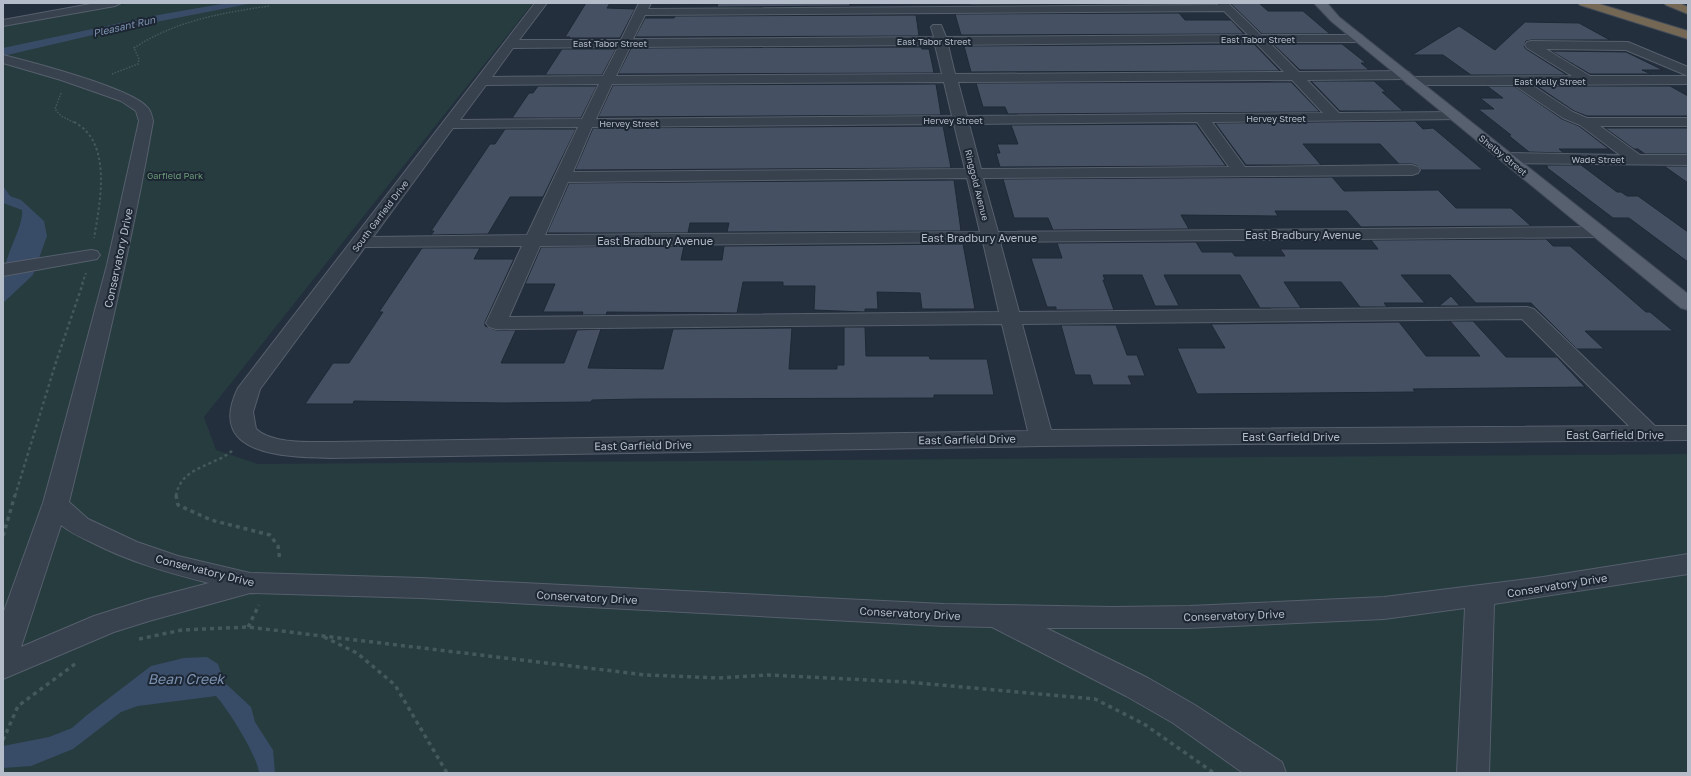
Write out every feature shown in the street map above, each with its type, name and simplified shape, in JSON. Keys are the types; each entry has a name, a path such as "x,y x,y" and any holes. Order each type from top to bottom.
{"highway":[{"path":"1584,3 1688,35"},
{"path":"1670,3 1688,11"}],"main road":[{"name":"Shelby Street","path":"1320,3 1358,38 1688,304"}],"street":[{"path":"3,23 115,3"},
{"name":"South Garfield Drive","path":"248,436 242,425 241,412 243,400 249,388 540,3"},
{"name":"Ringgold Avenue","path":"932,6 1041,438"},
{"path":"1335,117 1316,96 1224,6 643,7 562,176 496,323 1527,313 1649,433"},
{"name":"East Tabor Street","path":"510,44 1358,38"},
{"path":"1588,81 1531,45 1628,46 1688,72"},
{"name":"Conservatory Drive","path":"7,60 112,92 136,104 145,115 146,121 137,169 104,322 56,503 65,514 79,525 128,548 175,565 259,584 421,588 997,617 1112,618 1384,608 1480,596 1688,564"},
{"name":"East Kelly Street","path":"482,81 1294,76 1518,81 1688,80"},
{"path":"1518,81 1568,114 1585,122 1637,160"},
{"name":"Hervey Street","path":"450,124 1455,116"},
{"path":"1201,118 1240,171"},
{"path":"1585,122 1688,122"},
{"name":"Wade Street","path":"1508,158 1688,160"},
{"path":"562,176 1412,170"},
{"name":"East Bradbury Avenue","path":"360,242 1598,232"},
{"path":"3,270 91,255"},
{"name":"East Garfield Drive","path":"248,436 268,444 308,450 1041,438 1688,433"},
{"path":"3,655 56,503"},
{"path":"3,667 104,624 148,610 259,584"},
{"path":"1473,773 1480,596"},
{"path":"997,617 1096,665 1150,694 1184,714 1270,773"}],"path":[{"path":"3,536 91,255 102,191 99,154 86,131 76,122 58,114 55,109 61,92 137,65 139,59 134,48 166,29 227,13 269,6"},
{"path":"248,436 229,454 192,471 182,483 176,495 178,505 189,513 270,535 277,542 280,561 259,584 248,627"},
{"path":"136,640 182,630 248,627 646,675 719,678 768,675 799,676 907,682 1095,699 1144,724 1214,773"},
{"path":"322,636 357,653 395,685 447,773"},
{"path":"3,740 18,706 73,665 80,662"}],"green space":[{"name":"Garfield Park","path":"131,3 533,3 204,417 216,450 258,464 1688,454 1688,773 3,773 3,26"}],"water":[{"name":"Pleasant Run","path":"227,3 253,3 110,31 3,56 3,48 158,15"},
{"path":"3,186 10,196 21,200 44,221 47,236 33,275 3,303 5,268 19,229 22,210 3,203"},
{"name":"Bean Creek","path":"207,657 218,664 224,682 251,707 255,722 273,750 275,773 259,773 254,756 242,733 216,696 138,706 121,712 73,749 31,766 3,768 3,746 49,737 72,728 151,666 184,658"}],"building":[{"path":"586,3 610,3 607,8 635,9 620,38 565,37"},
{"path":"718,3 850,3 850,6 717,7"},
{"path":"970,3 1126,3 1127,4 970,5"},
{"path":"1230,3 1259,3 1268,11 1303,11 1330,34 1262,34"},
{"path":"1179,13 1185,20 1231,20 1244,34 961,35 955,14"},
{"path":"916,15 919,36 635,37 645,18 674,18 675,16"},
{"path":"1525,22 1579,23 1610,40 1526,41 1524,46 1526,49 1567,75 1471,75 1443,55 1412,55 1459,26 1495,50"},
{"path":"1254,44 1280,71 971,72 964,46"},
{"path":"1273,44 1342,44 1366,63 1361,63 1369,70 1300,70"},
{"path":"921,47 922,49 929,49 934,73 618,74 631,48"},
{"path":"562,49 616,49 602,75 545,75"},
{"path":"1551,51 1626,52 1663,70 1642,70 1651,74 1590,74"},
{"path":"1311,81 1374,81 1386,92 1382,92 1403,111 1340,111"},
{"path":"1291,82 1320,112 1008,114 1005,107 983,107 976,83"},
{"path":"936,84 941,115 598,117 613,85"},
{"path":"538,86 597,86 581,118 512,118 529,93 533,93"},
{"path":"1487,86 1514,86 1562,119 1579,126 1609,149 1559,149 1564,153 1529,152 1508,135 1511,135 1478,109 1494,109 1480,98 1503,98"},
{"path":"1537,86 1670,86 1688,96 1688,116 1587,116 1574,111"},
{"path":"1415,121 1423,129 1433,128 1483,170 1421,170 1418,166 1412,164 1399,164 1380,144 1303,144 1321,165 1246,165 1215,123"},
{"path":"1196,124 1226,166 1000,167 996,153 1000,153 997,144 1018,144 1011,125"},
{"path":"943,126 951,168 575,170 593,128"},
{"path":"1605,128 1688,128 1688,154 1645,154 1638,149 1634,149"},
{"path":"505,129 576,129 543,197 510,197 488,234 431,235 434,231 431,231 490,144 495,144"},
{"path":"1545,165 1581,165 1617,192 1621,192 1627,196 1638,196 1688,232 1688,262 1629,218 1613,218"},
{"path":"1664,166 1688,166 1688,183"},
{"path":"1332,177 1344,191 1438,190 1456,208 1511,208 1531,226 1361,227 1347,211 1275,211 1278,216 1181,215 1189,229 1053,230 1048,218 1014,218 1003,179"},
{"path":"954,180 961,231 727,232 729,223 690,223 688,233 547,233 569,183"},
{"path":"1546,239 1553,246 1570,246 1646,312 1650,312 1673,331 1585,331 1604,349 1577,349 1531,303 1476,303 1450,275 1401,275 1425,303 1384,303 1387,307 1360,307 1341,282 1284,282 1301,308 1260,308 1240,275 1164,275 1179,306 1155,306 1142,275 1103,275 1105,280 1103,280 1114,310 1056,310 1056,307 1047,307 1031,258 1062,258 1057,243 1196,242 1202,252 1232,252 1235,256 1285,256 1280,249 1378,249 1371,240"},
{"path":"963,244 975,309 922,309 920,293 877,292 878,309 865,309 865,312 814,310 815,286 783,286 783,282 743,282 737,313 607,312 606,315 582,315 583,312 543,312 555,284 525,284 541,247 684,246 681,260 722,260 724,246"},
{"path":"422,248 480,248 474,259 514,259 485,322 485,326 496,330 516,330 501,363 564,363 577,330 601,329 588,368 663,369 673,329 792,328 789,369 837,369 837,365 844,365 844,327 865,327 866,356 929,356 930,359 987,359 994,395 934,395 934,398 637,399 592,400 591,402 505,403 354,401 353,404 305,404 333,363 349,363 383,312 379,312"},
{"path":"1451,296 1460,306 1439,306"},
{"path":"1450,321 1473,321 1506,357 1557,357 1585,387 1413,389 1415,392 1197,394 1177,348 1225,348 1211,324 1399,322 1426,356 1480,356"},
{"path":"1061,325 1116,325 1127,355 1137,355 1145,376 1128,376 1132,385 1093,385 1090,375 1075,375"}]}
